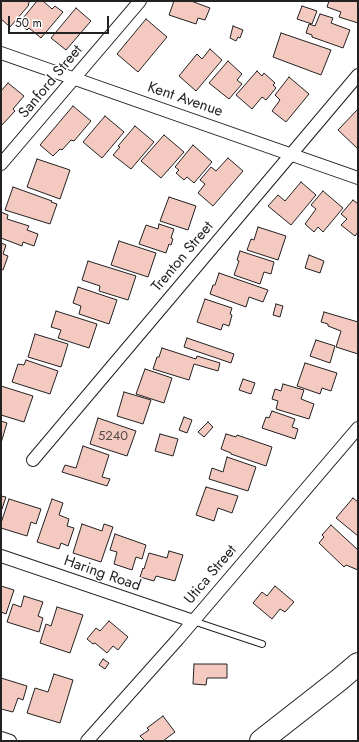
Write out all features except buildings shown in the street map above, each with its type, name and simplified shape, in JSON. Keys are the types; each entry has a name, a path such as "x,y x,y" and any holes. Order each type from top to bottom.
{"highway":[{"path":"261,741 358,664"}],"street":[{"name":"Sanford Street","path":"1,164 140,1"},
{"name":"Kent Avenue","path":"1,53 358,178"},
{"name":"Trenton Street","path":"33,460 358,75"},
{"name":"Utica Street","path":"87,741 193,621 358,428"},
{"name":"Haring Road","path":"1,556 193,621"},
{"path":"1,738 10,741"}],"lane":[{"path":"193,621 262,644"}]}
